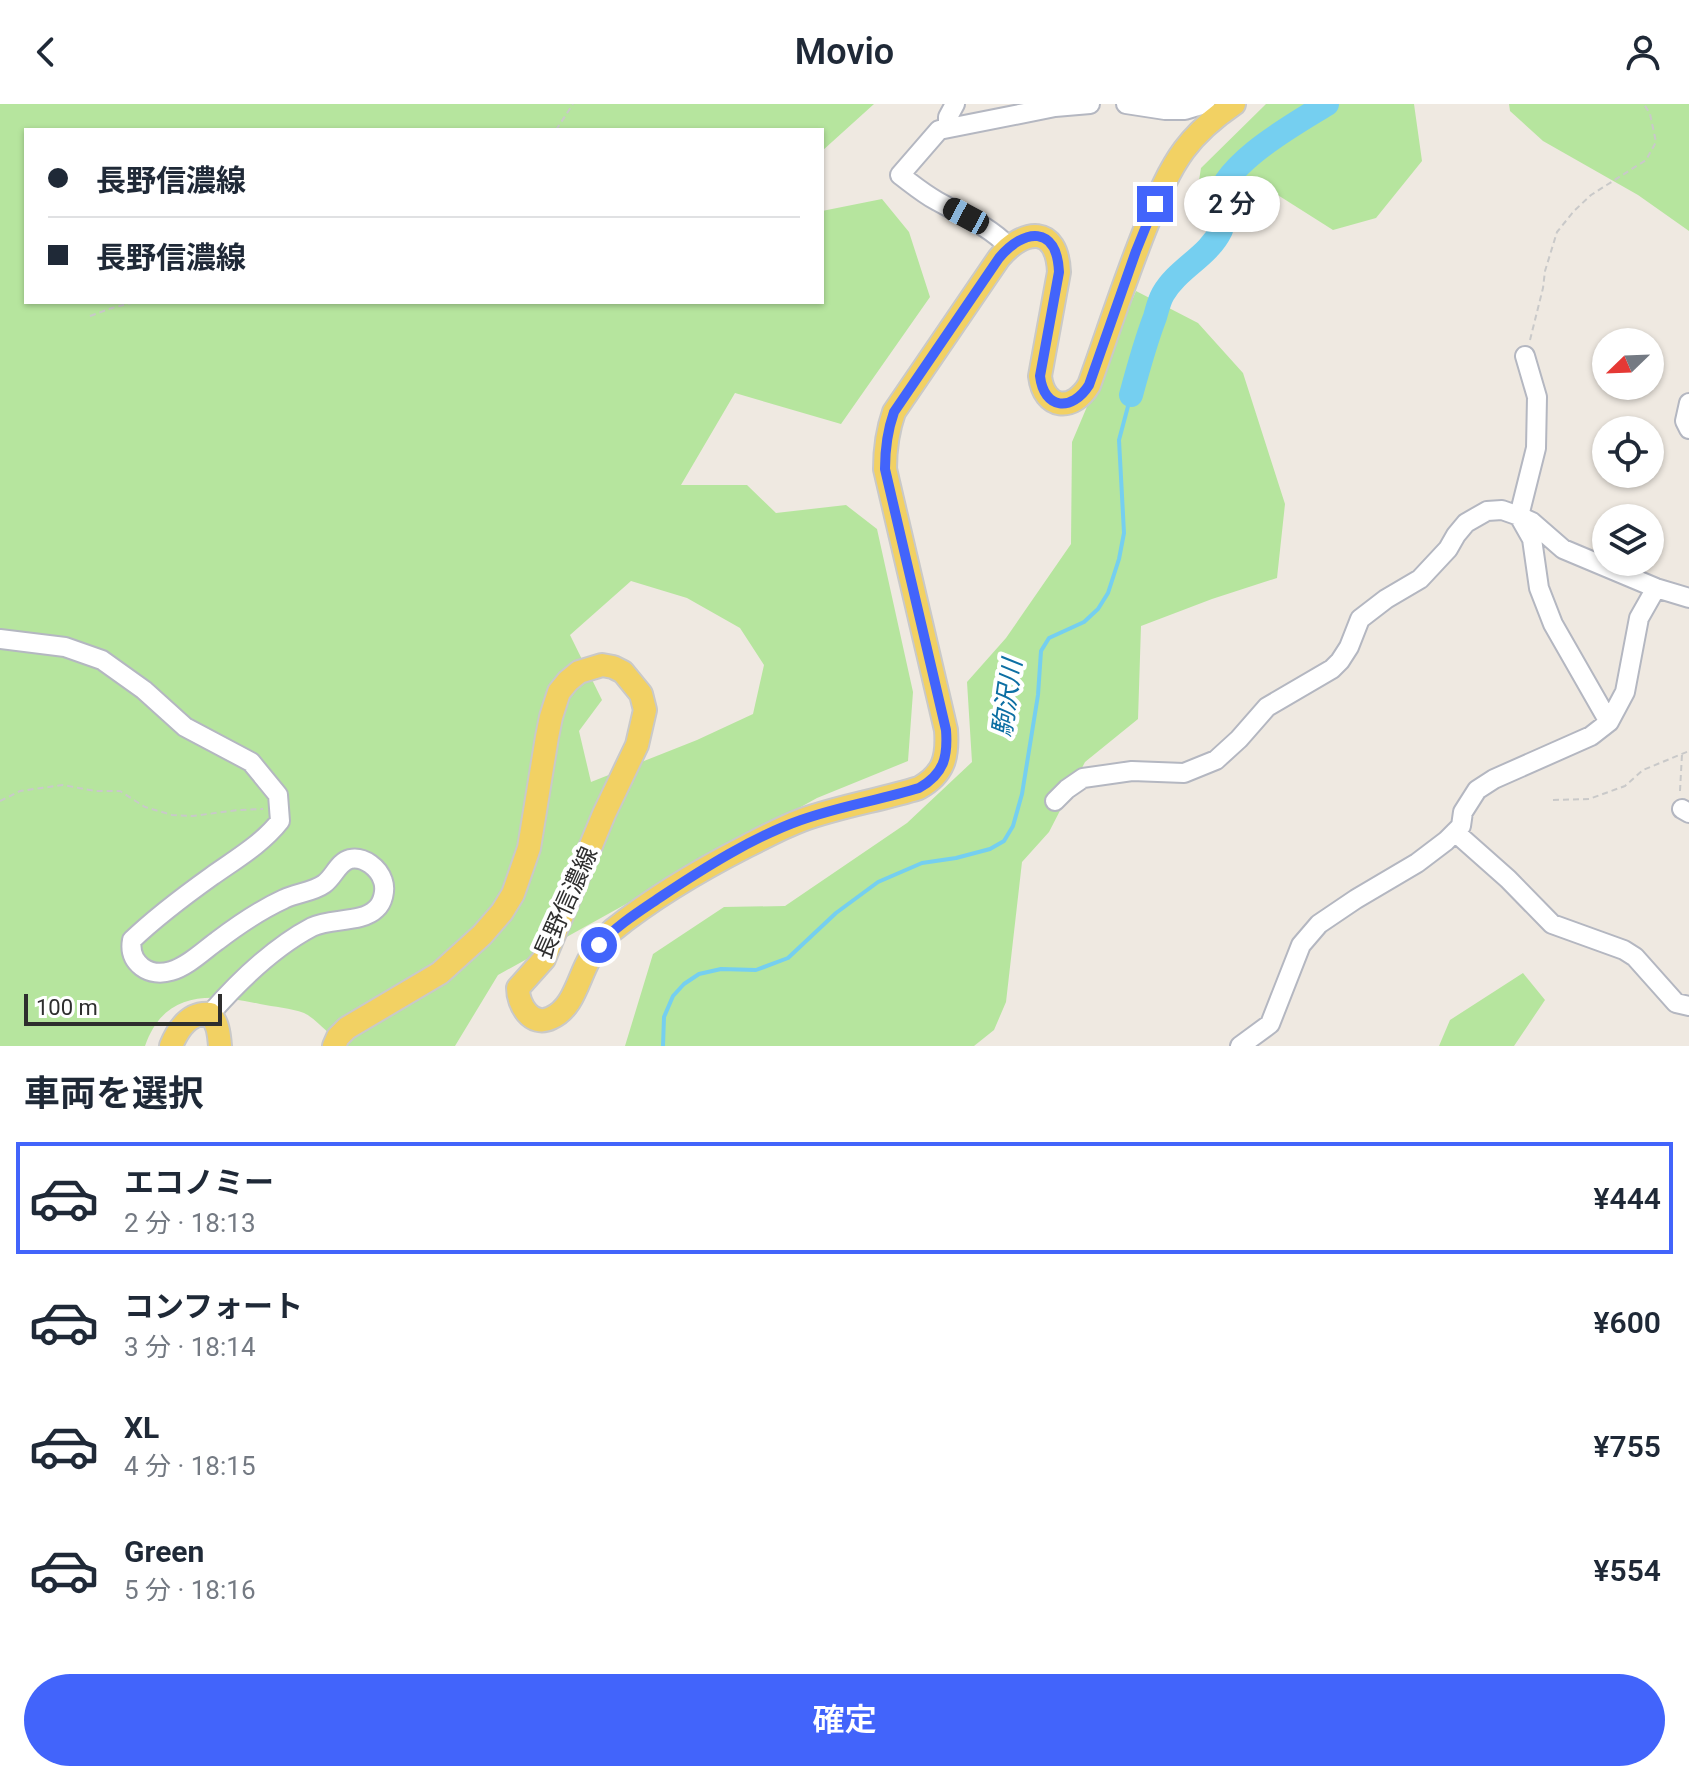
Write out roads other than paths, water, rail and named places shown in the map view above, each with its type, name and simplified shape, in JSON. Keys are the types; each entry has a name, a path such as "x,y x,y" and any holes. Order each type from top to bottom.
{"main road":[{"path":"1009,247 1021,238 1038,234 1056,250 1059,272 1040,376 1041,388 1047,398 1056,403 1068,403 1084,393 1089,385 1136,251 1165,181 1199,132 1234,104"},
{"name":"長野信濃線","path":"334,1046 347,1028 440,973 482,935 507,903 517,885 529,848 551,717 559,692 579,672 602,665 623,672 641,694 645,710 637,745 604,814 544,959 518,988 521,1007 536,1019 544,1021 562,1011 589,959 610,933 705,867 801,820 919,788 936,775 946,756 946,730 885,469 885,448 894,412 1009,247"},
{"path":"171,1046 187,1021 203,1013 214,1018 220,1046"}],"street":[{"path":"948,127 948,117 955,104"},
{"path":"1009,247 1000,237 935,200 900,175 939,130 1055,107 1090,104"},
{"path":"1126,104 1165,110 1185,110 1205,104"},
{"path":"1525,356 1537,397 1536,448 1519,516 1532,539 1539,588 1553,624 1609,722"},
{"path":"1689,403 1685,421 1689,429"},
{"path":"1055,801 1083,778 1132,771 1184,773 1216,760 1267,707 1332,669 1349,647 1360,619 1420,579 1448,549 1466,523 1487,511 1502,510 1519,516 1532,522 1563,549 1656,588 1689,598"},
{"path":"1240,1046 1270,1024 1301,945 1319,924 1417,863 1446,841 1461,826 1463,812 1477,790 1494,779 1591,736 1609,722 1625,692 1639,618 1656,588"},
{"path":"0,639 65,647 102,660 144,690 185,727 251,762 278,795 280,821 270,833 132,940 132,955 148,971 172,971 255,914 323,884 349,860 367,862 383,879 382,900 376,909 365,916 329,921 294,938 231,990 210,1014"},
{"path":"1455,832 1552,924 1624,950 1635,957 1676,1003 1689,1006"}],"waterway":[{"name":"駒沢川","path":"1131,395 1163,294 1209,248 1221,230 1216,205 1231,175 1261,147 1327,104"},
{"name":"駒沢川","path":"663,1046 664,1017 673,996 699,974 721,969 756,970 788,958 836,913 878,882 922,863 990,849 1004,841 1013,826 1022,794 1038,695 1041,651 1049,638 1084,622 1098,609 1108,593 1119,559 1124,533 1119,440 1131,395"}]}
